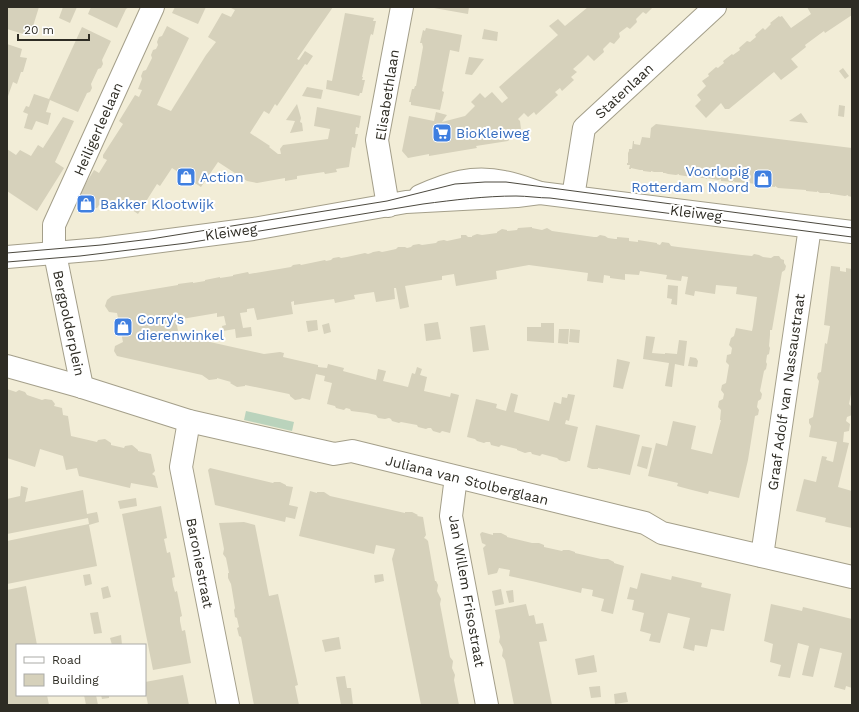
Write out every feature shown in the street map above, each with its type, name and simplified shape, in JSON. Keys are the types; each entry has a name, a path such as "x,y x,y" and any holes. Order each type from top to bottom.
{"street":[{"name":"Heiligerleelaan","path":"54,253 54,225 153,7"},
{"name":"Elisabethlaan","path":"397,204 377,140 402,7"},
{"name":"Statenlaan","path":"573,197 584,128 715,7"},
{"name":"Kleiweg","path":"7,257 101,249 245,230 397,204 517,196 540,193 852,232"},
{"name":"Graaf Adolf van Nassaustraat","path":"762,556 810,227"},
{"name":"Kleiweg","path":"7,247 54,253"},
{"name":"Bergpolderplein","path":"7,366 82,387 54,253"},
{"name":"Juliana van Stolberglaan","path":"82,387 188,421 334,454 352,451 645,523 662,533 852,577"},
{"name":"Baroniestraat","path":"188,421 181,468 228,705"},
{"name":"Jan Willem Frisostraat","path":"456,477 451,516 487,705"}],"green space":[{"path":"246,411 294,422 292,431 244,420"}],"building":[{"path":"7,7 39,7 30,36 7,29"},
{"path":"63,7 77,7 70,23 59,18"},
{"path":"91,7 129,7 126,9 117,28 88,14"},
{"path":"175,7 206,7 198,24 172,13"},
{"path":"229,7 333,7 297,59 299,60 305,51 313,56 307,65 305,64 277,106 275,104 269,114 264,111 250,133 270,146 269,147 278,154 281,154 280,149 283,145 328,139 330,129 314,126 317,107 361,116 359,128 356,127 355,134 358,134 355,148 352,147 349,167 336,169 337,172 325,174 324,172 297,176 297,179 285,181 285,178 257,183 247,181 218,162 201,187 172,168 160,186 157,184 138,214 116,199 108,211 99,205 91,212 84,212 81,210 77,204 81,198 79,198 80,193 94,170 99,173 107,160 103,158 103,155 123,124 119,121 135,95 139,97 142,90 138,89 142,79 141,76 152,58 151,55 153,50 156,49 158,45 157,42 159,37 162,36 167,26 189,38 157,105 171,111 206,55 216,42 208,37 222,13 231,17 235,10"},
{"path":"434,7 469,7 468,14"},
{"path":"588,7 653,7 646,14 643,12 636,19 637,22 630,29 627,27 619,33 620,37 614,44 610,42 603,49 604,52 594,61 588,55 573,69 577,72 571,77 574,80 562,91 560,88 555,92 558,95 536,115 534,112 528,117 524,113 518,119 520,121 521,129 512,129 513,136 508,141 476,146 477,148 408,158 402,151 409,116 434,121 436,112 447,115 442,122 465,116 475,106 471,102 480,93 485,98 492,92 502,103 508,98 499,87 558,35 549,26 558,19 565,26"},
{"path":"807,7 852,7 852,15 825,33 824,31 805,45 806,47 791,59 798,67 781,80 774,72 729,109 725,109 721,103 706,118 695,106 701,100 697,95 706,86 702,81 709,76 708,74 716,67 718,68 724,63 723,61 732,54 733,55 740,50 739,48 747,41 750,42 756,37 755,35 763,28 765,30 771,24 770,23 779,16 782,16 791,28 811,14"},
{"path":"345,13 374,18 373,21 376,21 373,35 371,34 370,37 362,77 362,80 365,80 362,93 360,93 359,96 326,89 327,80 332,81"},
{"path":"82,27 111,41 102,60 103,64 101,68 98,69 91,84 92,88 90,92 87,93 78,112 50,100 46,112 51,113 48,125 36,121 32,130 24,128 28,114 23,112 26,106 29,107 34,94 49,99"},
{"path":"426,28 462,35 459,52 450,50 440,110 411,105 411,102 409,102 412,89 416,86 423,47 422,43 420,43 423,30 425,31"},
{"path":"484,29 498,32 497,41 482,39"},
{"path":"7,44 22,49 20,57 27,58 23,72 21,72 17,84 13,82 7,99"},
{"path":"469,57 484,59 472,75 465,74"},
{"path":"843,68 849,76 845,79 839,71"},
{"path":"307,87 323,90 321,99 302,96"},
{"path":"297,104 303,131 290,133 295,121 286,120"},
{"path":"839,105 845,106 844,117 838,116"},
{"path":"801,113 808,123 789,121"},
{"path":"63,117 74,121 55,162 64,168 37,211 7,191 7,149 16,155 20,150 31,156 38,145 43,148"},
{"path":"656,124 852,148 852,197 848,195 845,196 820,193 817,191 778,188 775,186 721,181 721,179 707,179 679,174 676,175 663,172 629,169 630,165 627,165 628,153 629,149 632,149 633,141 634,144 640,145 642,137 650,138 651,128"},
{"path":"532,227 542,230 547,228 552,231 594,237 600,235 615,239 617,239 617,237 629,238 629,241 638,242 638,240 657,243 660,245 662,242 669,243 671,246 742,255 752,256 754,254 771,258 774,256 779,256 784,260 786,266 785,270 782,272 772,330 770,330 770,348 769,354 767,355 767,364 760,391 762,394 761,399 758,401 757,407 759,410 758,415 755,416 748,460 739,498 709,491 708,494 677,486 678,483 648,476 656,443 667,446 673,421 696,426 691,449 712,454 721,420 721,410 718,407 719,401 723,399 724,394 721,390 722,385 726,383 729,365 726,362 727,355 731,354 732,348 729,345 731,338 734,336 736,328 752,331 753,326 757,297 736,294 737,287 716,285 715,294 695,291 694,296 685,294 688,277 682,276 681,281 666,279 667,275 640,271 639,275 625,274 625,280 610,278 610,276 604,275 603,283 587,281 588,273 529,265 496,271 497,279 456,286 454,274 442,276 442,280 405,286 409,307 400,309 396,288 394,288 395,299 376,302 374,292 354,295 355,299 335,303 334,299 294,305 294,301 291,302 293,314 257,320 254,308 247,309 247,312 240,313 243,328 251,327 252,336 236,338 235,329 223,331 222,326 226,325 224,316 217,317 217,313 176,320 178,331 173,331 174,334 264,354 280,352 284,353 283,357 318,365 318,367 327,368 328,364 344,368 343,371 376,380 378,369 386,371 383,381 408,387 412,373 415,374 417,367 422,369 420,375 427,377 424,391 450,397 451,393 459,395 450,433 442,431 440,433 433,431 431,428 426,429 418,427 417,425 401,422 399,423 392,421 389,418 378,418 376,415 351,411 350,409 346,408 344,410 327,404 332,383 324,381 325,376 316,374 310,400 302,398 295,400 289,394 245,385 237,387 230,383 231,382 217,378 209,380 202,375 117,356 114,351 115,346 123,342 117,313 109,312 105,306 107,300 112,296 178,284 205,281 248,272 249,274 291,267 293,265 326,261 339,257 341,258 365,253 368,254 379,251 382,252 396,249 398,247 407,248 413,245 436,243 438,241 461,238 461,235 472,237 477,234 482,235 497,233 502,229 507,231 517,230 518,228"},
{"path":"831,266 840,267 840,271 846,272 846,268 852,269 852,389 849,404 852,407 852,415 847,417 846,421 850,424 849,431 844,432 843,442 849,443 838,487 852,491 852,528 825,522 826,518 796,511 804,479 816,482 822,456 827,457 826,460 833,462 837,442 809,437 811,426 809,419 813,417 819,381 817,378 818,373 821,372 825,343 827,344 830,326 824,325"},
{"path":"668,285 678,286 677,305 671,304 672,299 667,298"},
{"path":"317,320 318,330 308,332 306,321"},
{"path":"438,322 441,339 426,341 424,324"},
{"path":"329,323 331,332 324,334 322,325"},
{"path":"541,323 554,323 554,343 527,341 527,327 541,327"},
{"path":"485,325 489,350 473,352 470,327"},
{"path":"559,329 569,329 568,344 558,343"},
{"path":"570,329 580,330 579,343 569,342"},
{"path":"646,336 655,337 652,353 677,354 679,340 687,341 684,366 675,364 672,387 665,386 669,363 643,359"},
{"path":"690,357 696,358 698,361 697,367 688,366"},
{"path":"617,359 630,362 623,389 613,387"},
{"path":"7,389 16,392 19,390 25,392 27,395 42,400 52,400 55,404 54,406 62,408 63,415 68,416 71,436 97,442 98,440 105,439 111,443 111,445 124,448 125,446 132,445 138,451 151,454 155,471 152,474 155,476 158,488 131,483 130,488 79,476 77,468 66,470 63,456 40,449 35,467 7,458"},
{"path":"511,393 518,395 514,412 549,421 554,402 561,404 562,397 567,398 568,394 575,395 569,421 566,420 565,424 578,427 570,461 566,462 542,454 540,456 532,454 531,452 525,453 517,449 501,445 499,447 491,445 490,442 484,443 467,437 476,399 497,404 496,408 506,411"},
{"path":"596,425 640,435 630,475 587,467"},
{"path":"642,446 652,448 647,469 637,466"},
{"path":"210,468 273,483 280,482 286,486 293,487 289,505 298,507 295,519 286,517 285,522 215,505 208,470"},
{"path":"21,486 28,488 25,502 83,490 87,514 97,512 98,516 99,522 89,525 97,566 7,584 7,541 89,524 88,518 7,534 7,499 20,496"},
{"path":"310,491 317,493 324,492 330,496 405,513 412,512 418,515 417,516 423,517 426,535 424,538 428,541 435,581 438,585 437,591 441,599 440,604 450,657 453,661 452,668 455,675 454,680 459,705 421,705 392,559 395,549 376,545 374,554 299,536"},
{"path":"136,498 137,506 120,509 118,501"},
{"path":"161,506 167,538 164,539 167,553 170,552 175,577 172,578 173,585 175,592 177,591 182,616 180,617 180,621 182,631 185,630 191,663 153,670 122,514"},
{"path":"244,522 255,525 269,596 278,594 298,685 295,686 299,705 254,705 241,637 239,636 237,628 239,627 237,618 235,617 231,584 228,578 229,573 226,558 223,554 224,549 219,523"},
{"path":"482,532 493,535 493,533 501,533 507,537 532,543 539,543 544,545 544,547 562,551 569,550 575,553 601,559 608,559 614,563 624,566 613,614 601,611 604,599 592,596 593,590 582,588 581,593 509,576 510,570 499,568 497,573 488,575 483,548 486,545 482,543 480,534"},
{"path":"641,573 671,580 672,576 702,583 701,587 731,594 724,631 711,629 707,647 695,645 694,651 683,648 690,618 668,613 660,643 649,641 651,634 640,631 644,613 632,610 634,600 627,599 630,587 637,589"},
{"path":"90,574 92,584 85,586 83,575"},
{"path":"383,574 384,581 375,583 374,575"},
{"path":"26,586 37,644 16,644 16,696 47,696 49,705 7,705 7,590"},
{"path":"108,586 111,597 103,599 101,588"},
{"path":"501,589 504,604 495,606 492,591"},
{"path":"513,590 514,602 509,603 506,591"},
{"path":"526,604 529,616 534,615 536,624 543,623 547,641 539,642 552,705 514,705 505,660 502,656 503,650 499,642 500,637 495,610"},
{"path":"771,604 802,611 803,607 852,619 852,688 846,686 845,690 834,687 842,653 820,648 813,677 802,675 809,646 798,643 790,678 778,676 781,665 770,662 773,644 764,641"},
{"path":"98,612 102,633 94,634 90,613"},
{"path":"121,635 122,644 112,644 110,638"},
{"path":"339,637 341,649 325,652 322,640"},
{"path":"594,655 597,672 578,675 575,659"},
{"path":"183,675 189,705 148,705 146,682"},
{"path":"345,676 347,688 351,688 353,705 341,705 336,677"},
{"path":"600,686 601,697 591,698 589,687"},
{"path":"626,692 628,702 615,704 614,694"},
{"path":"84,696 96,696 98,705 86,705"},
{"path":"101,696 109,696 109,698 102,699"}],"tram line":[{"path":"7,253 151,239 387,201 455,184 485,182 506,182 852,228"},
{"path":"7,262 80,256 187,243 423,204 470,198 504,196 550,198 852,237"}],"place":[{"name":"BioKleiweg","path":"442,133"},
{"name":"Action","path":"186,177"},
{"name":"Voorlopig Rotterdam Noord","path":"763,179"},
{"name":"Bakker Klootwijk","path":"86,204"},
{"name":"Corry's dierenwinkel","path":"123,327"}]}
